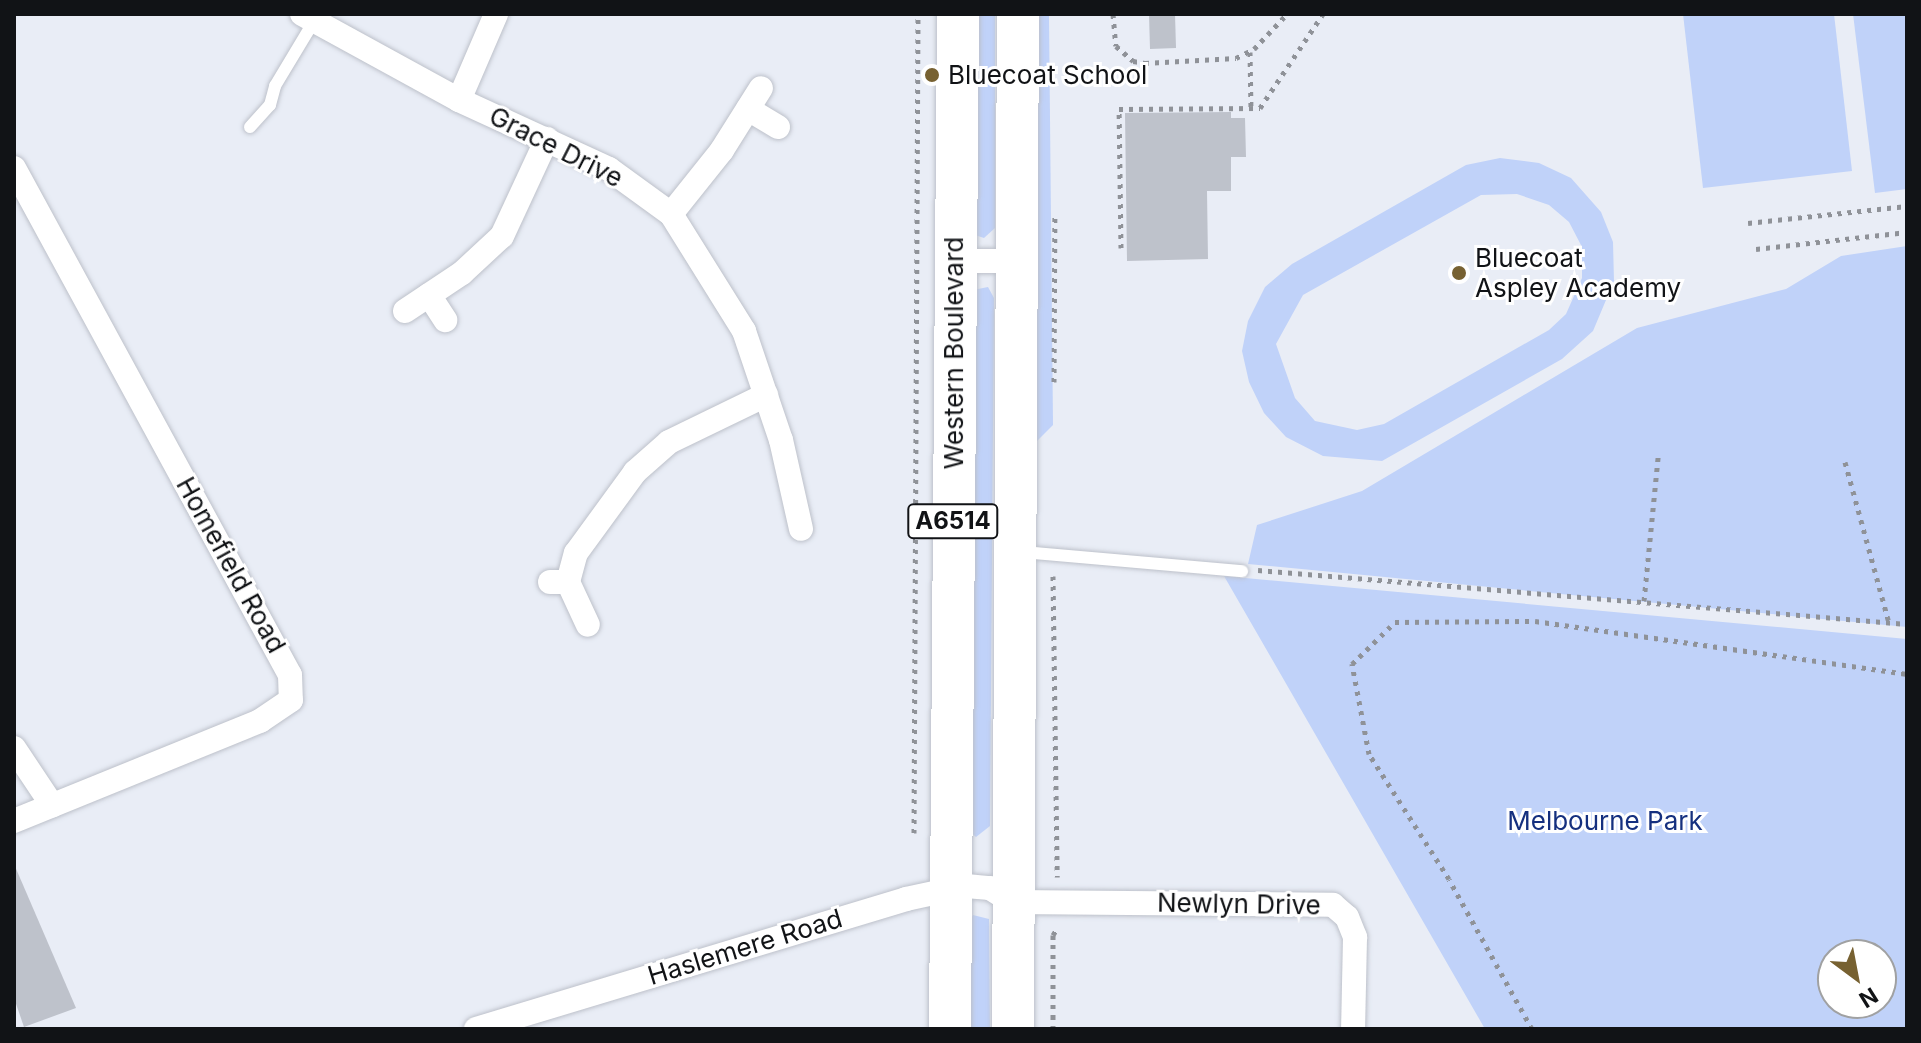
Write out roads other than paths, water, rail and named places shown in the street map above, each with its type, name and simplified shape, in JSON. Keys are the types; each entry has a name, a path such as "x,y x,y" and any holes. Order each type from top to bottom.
{"highway":[{"name":"Western Boulevard","path":"950,1029 958,14"},
{"name":"A6514","path":"1013,1029 1018,14"}],"street":[{"path":"459,100 496,14"},
{"name":"Grace Drive","path":"308,18 459,100 609,169 671,214 744,331 766,395 801,529"},
{"path":"671,214 754,98 778,127"},
{"path":"405,311 502,236 547,139"},
{"name":"Homefield Road","path":"14,168 290,675 291,700 260,721 14,821"},
{"path":"954,261 1017,261"},
{"path":"429,295 445,320"},
{"path":"588,625 559,582 576,553 635,472 669,442 766,395"},
{"path":"14,748 52,805"},
{"name":"Haslemere Road","path":"476,1029 951,886 990,888 1012,902"},
{"name":"Newlyn Drive","path":"1012,902 1333,905 1347,917 1355,937 1353,1029"}],"lane":[{"path":"250,127 270,105 275,86 308,18"},
{"path":"1015,552 1242,571"}],"place":[{"name":"Bluecoat School","path":"932,75"},
{"name":"Bluecoat Aspley Academy","path":"1459,273"}],"park label":[{"name":"Melbourne Park","path":"1605,821"}]}
